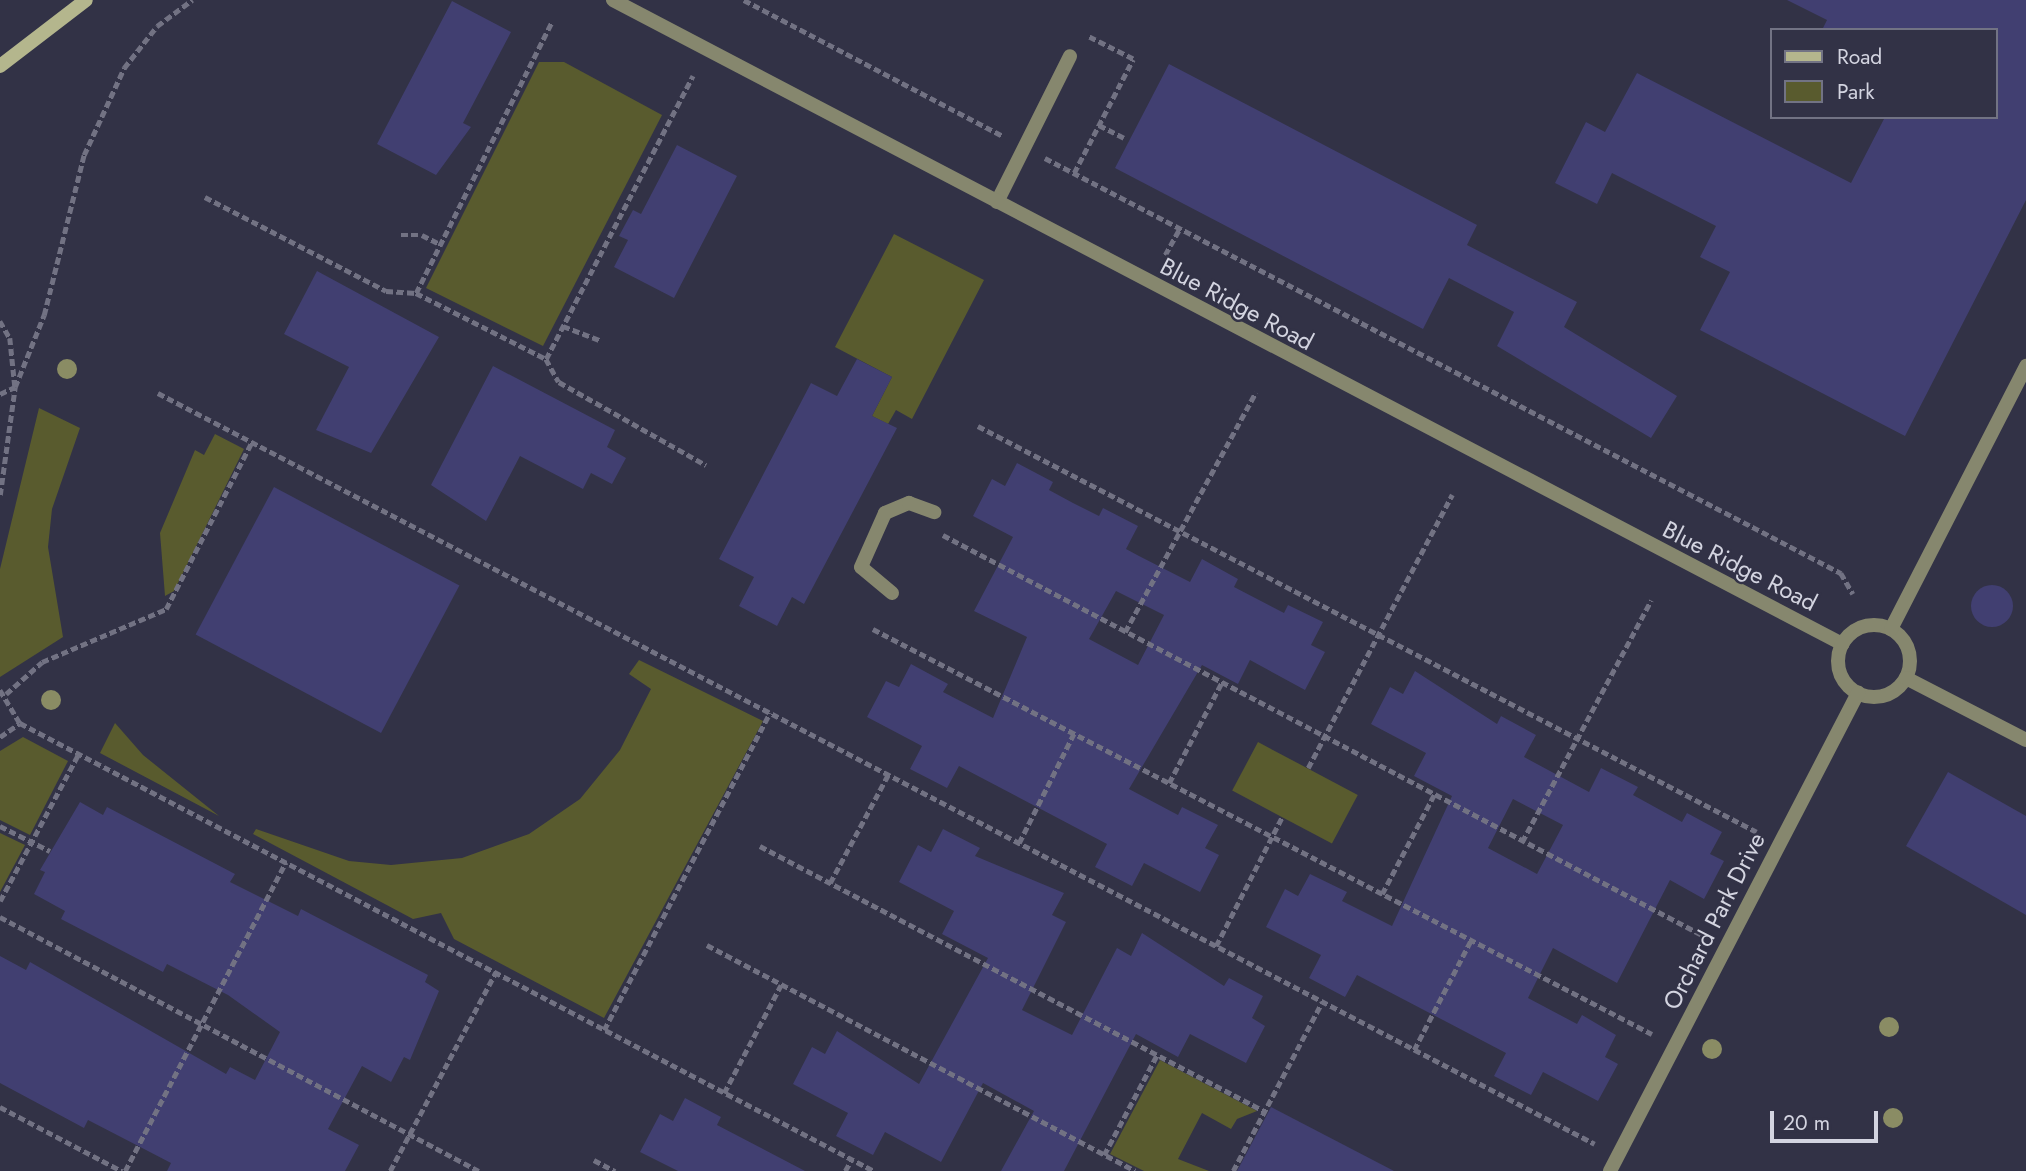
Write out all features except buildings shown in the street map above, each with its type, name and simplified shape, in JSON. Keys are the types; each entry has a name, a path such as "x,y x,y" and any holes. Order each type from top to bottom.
{"main road":[{"path":"0,66 86,0"}],"street":[{"name":"Blue Ridge Road","path":"613,0 1842,644"},
{"path":"997,202 1070,56"},
{"path":"1891,629 2026,366"},
{"path":"892,593 861,567 885,513 909,503 934,512"},
{"path":"1864,626 1891,629 1909,650 1906,678 1885,695 1858,693 1839,672 1842,644 1864,626"},
{"path":"1906,678 2026,740"},
{"name":"Orchard Park Drive","path":"1615,1166 1858,693"}],"path":[{"path":"0,394 15,387 44,315 84,155 105,105 157,26 192,0"},
{"path":"744,0 1841,573 1853,594"},
{"path":"416,293 552,21"},
{"path":"1074,173 1133,59 1082,34"},
{"path":"545,359 693,76"},
{"path":"1099,125 1124,138"},
{"path":"205,197 386,291 416,293 545,359 559,382 706,465"},
{"path":"1165,255 1180,228"},
{"path":"401,235 422,235 440,244"},
{"path":"0,321 10,338 15,387 0,495"},
{"path":"562,326 600,340"},
{"path":"158,393 1414,1050 1615,1166"},
{"path":"1125,632 1256,393"},
{"path":"978,426 1779,844"},
{"path":"6,694 30,669 173,602 252,442"},
{"path":"1308,768 1452,495"},
{"path":"937,531 1522,842 1726,946"},
{"path":"1522,842 1651,600"},
{"path":"873,629 1675,1046"},
{"path":"1169,783 1222,682"},
{"path":"0,690 6,694 20,723 874,1171"},
{"path":"604,1030 770,713"},
{"path":"0,737 20,723"},
{"path":"1019,843 1074,733"},
{"path":"0,901 79,753"},
{"path":"830,883 888,775"},
{"path":"1382,894 1434,795"},
{"path":"1216,946 1282,817"},
{"path":"0,826 50,851"},
{"path":"760,846 1264,1111"},
{"path":"0,1107 124,1171 286,862"},
{"path":"0,917 479,1171"},
{"path":"1414,1050 1471,940"},
{"path":"707,946 1135,1171"},
{"path":"390,1171 496,972"},
{"path":"724,1093 781,985"},
{"path":"1233,1171 1322,1002"},
{"path":"1104,1154 1157,1055"},
{"path":"845,1171 852,1159"},
{"path":"594,1160 615,1171"}],"green space":[{"path":"539,62 564,62 662,115 543,346 426,288"},
{"path":"894,234 984,280 912,419 896,410 888,424 872,416 892,377 835,347"},
{"path":"39,408 80,428 52,509 48,547 63,637 0,677 0,569"},
{"path":"215,434 244,449 174,591 165,596 160,533 195,450 204,455"},
{"path":"639,660 763,721 604,1018 454,939 441,913 413,919 253,834 256,829 349,861 391,865 462,858 529,834 580,799 620,750 651,689 629,674"},
{"path":"115,723 143,755 219,816 100,753"},
{"path":"23,737 68,761 30,835 0,820 0,751"},
{"path":"1258,742 1358,795 1332,844 1232,791"},
{"path":"0,833 25,845 0,892"},
{"path":"1160,1060 1257,1111 1237,1119 1231,1129 1202,1113 1178,1159 1209,1171 1144,1171 1110,1154"}]}
